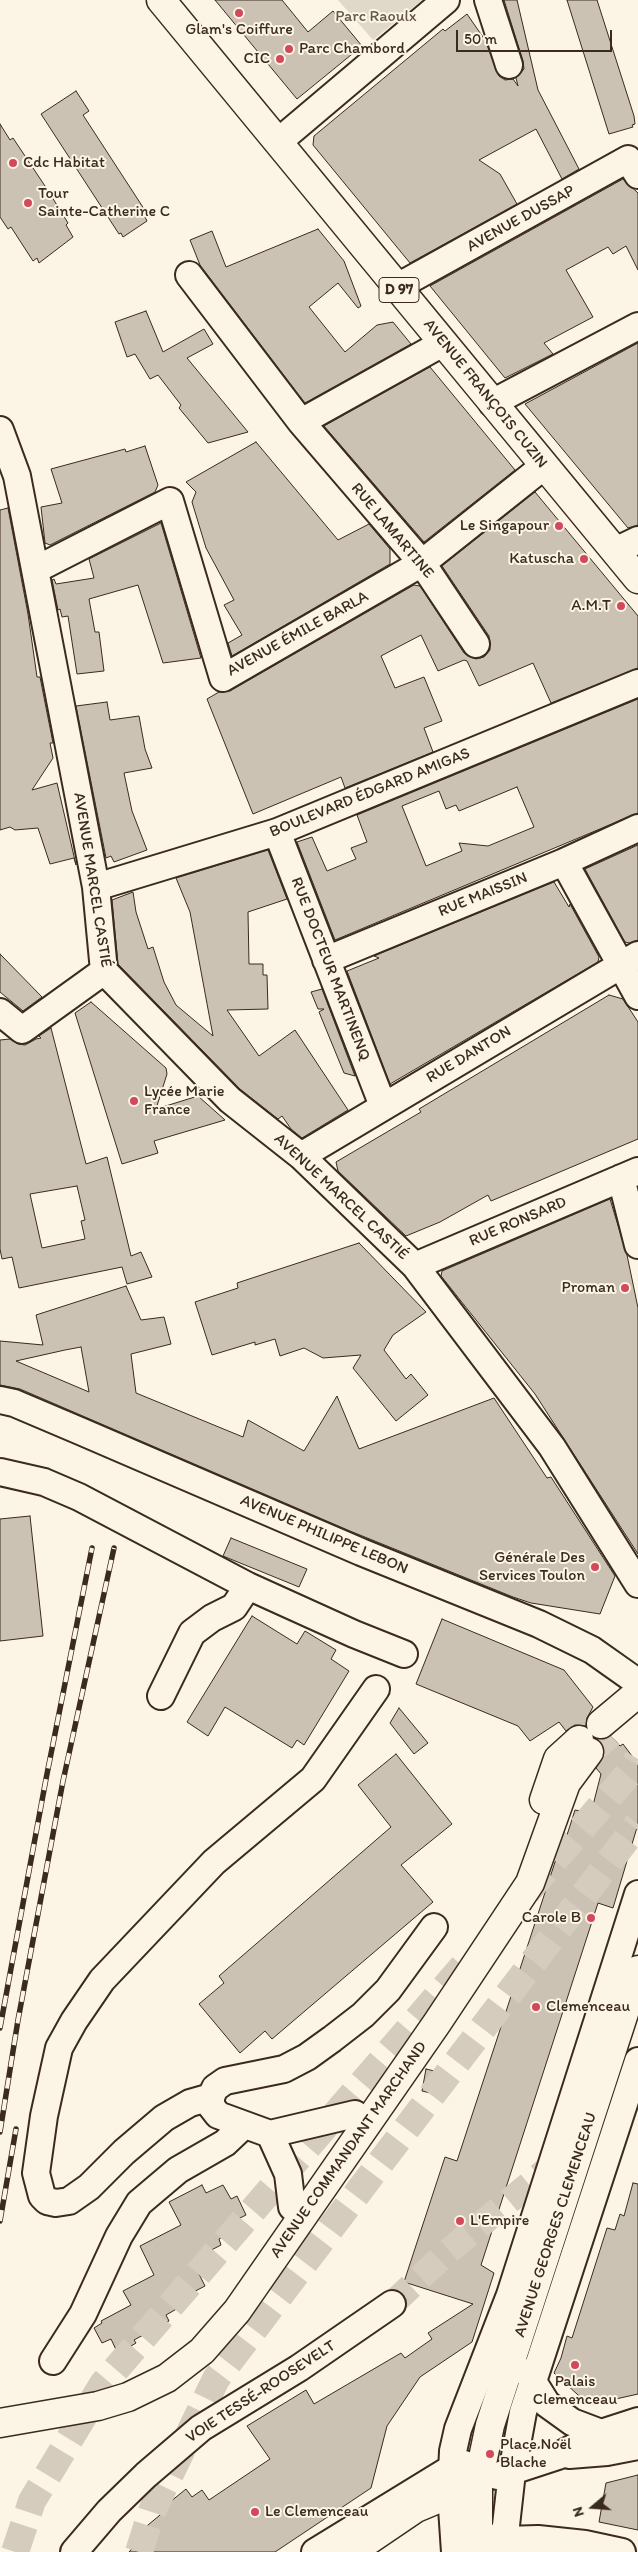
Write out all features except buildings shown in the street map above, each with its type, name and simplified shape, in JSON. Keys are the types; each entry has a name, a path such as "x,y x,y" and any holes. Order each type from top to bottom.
{"main road":[{"name":"AVENUE FRANÇOIS CUZIN","path":"161,0 544,466 626,546 638,580"},
{"path":"638,1693 605,1729 638,1711"},
{"name":"AVENUE COMMANDANT MARCHAND","path":"0,2409 104,2391 134,2379 184,2348 222,2308 504,1901 522,1868 558,1759 584,1746 566,1783 530,1883 437,2023 238,2311 202,2351 167,2378 128,2397 98,2406 0,2424"},
{"name":"AVENUE GEORGES CLEMENCEAU","path":"477,2543 481,2471 490,2426 637,1975"},
{"path":"351,2552 452,2481 481,2471"}],"street":[{"path":"278,142 446,0"},
{"path":"488,0 508,66"},
{"name":"AVENUE DUSSAP","path":"397,287 628,159 638,175"},
{"name":"RUE LAMARTINE","path":"189,275 301,422 422,563 476,644"},
{"path":"492,403 638,326"},
{"path":"301,422 443,343"},
{"name":"AVENUE MARCEL CASTIÉ","path":"0,430 8,480 35,570 96,887 104,971 230,1100 301,1156 415,1266 552,1447 638,1584"},
{"name":"AVENUE ÉMILE BARLA","path":"35,570 170,501 223,678 422,563 544,466"},
{"name":"BOULEVARD ÉDGARD AMIGAS","path":"96,887 277,832 638,682"},
{"name":"RUE MAISSIN","path":"326,960 564,862 638,828"},
{"name":"RUE DOCTEUR MARTINENQ","path":"277,832 383,1106"},
{"path":"564,862 630,960 638,996"},
{"name":"RUE DANTON","path":"301,1156 630,960"},
{"path":"0,1012 22,1030 104,971"},
{"path":"630,1174 638,1245"},
{"name":"RUE RONSARD","path":"415,1266 630,1174"},
{"name":"AVENUE PHILIPPE LEBON","path":"0,1400 80,1431 361,1552 540,1624 592,1650 632,1679 638,1686"},
{"path":"0,1472 44,1482 79,1497 248,1586 354,1634 404,1654"},
{"path":"161,1696 192,1633 212,1618 234,1607 248,1586"},
{"path":"211,2097 190,2103 164,2118 124,2152 89,2187 69,2201 56,2203 47,2201 42,2196 36,2173 44,2116 59,2048 74,2021 102,1980 214,1862 313,1779 376,1689"},
{"path":"455,2552 452,2521 453,2450 463,2412 510,2295 638,1894"},
{"path":"355,2114 270,2134 218,2115 211,2106 211,2097 215,2088 225,2081 284,2069 307,2057 332,2038 362,2015 388,1990 434,1927"},
{"path":"503,2546 516,2443 532,2382 577,2253 638,2060"},
{"path":"53,2360 83,2314 119,2236 140,2203 178,2170 225,2143 244,2125"},
{"path":"270,2134 283,2158 288,2174 292,2207"},
{"name":"VOIE TESSÉ-ROOSEVELT","path":"74,2552 109,2511 146,2475 201,2428 299,2368 392,2304"},
{"path":"515,2351 547,2404 572,2422 601,2433"},
{"path":"481,2471 512,2472 558,2456 601,2433 638,2421"},
{"path":"558,2456 607,2452 638,2446"},
{"path":"315,2552 452,2481"},
{"path":"416,2508 438,2512 452,2521 477,2543 503,2546 538,2539 585,2544 622,2552"}],"green space":[{"name":"Parc Raoulx","path":"338,0 422,0 373,40"}],"tunnel":[{"path":"589,1752 610,1734"},
{"path":"527,1892 630,1772 638,1759"},
{"path":"139,2552 152,2511 216,2379 638,1824"},
{"path":"15,2552 32,2501 103,2384 466,1963"},
{"path":"392,2304 444,2255 632,2099"}],"railway":[{"path":"0,2028 46,1779 92,1548"},
{"path":"0,2132 18,2020 63,1781 114,1548"},
{"path":"0,2221 16,2129"}],"place":[{"name":"Glam's Coiffure","path":"239,13"},
{"name":"Parc Chambord","path":"289,49"},
{"name":"CIC","path":"280,59"},
{"name":"Cdc Habitat","path":"13,163"},
{"name":"Tour Sainte-Catherine C","path":"28,203"},
{"name":"Le Singapour","path":"559,526"},
{"name":"Katuscha","path":"584,559"},
{"name":"A.M.T","path":"621,606"},
{"name":"Lycée Marie France","path":"134,1101"},
{"name":"Proman","path":"625,1288"},
{"name":"Générale Des Services Toulon","path":"595,1567"},
{"name":"Carole B","path":"591,1918"},
{"name":"Clemenceau","path":"536,2007"},
{"name":"L'Empire","path":"460,2221"},
{"name":"Palais Clemenceau","path":"575,2365"},
{"name":"Place Noël Blache","path":"490,2454"},
{"name":"Le Clemenceau","path":"255,2512"}]}
